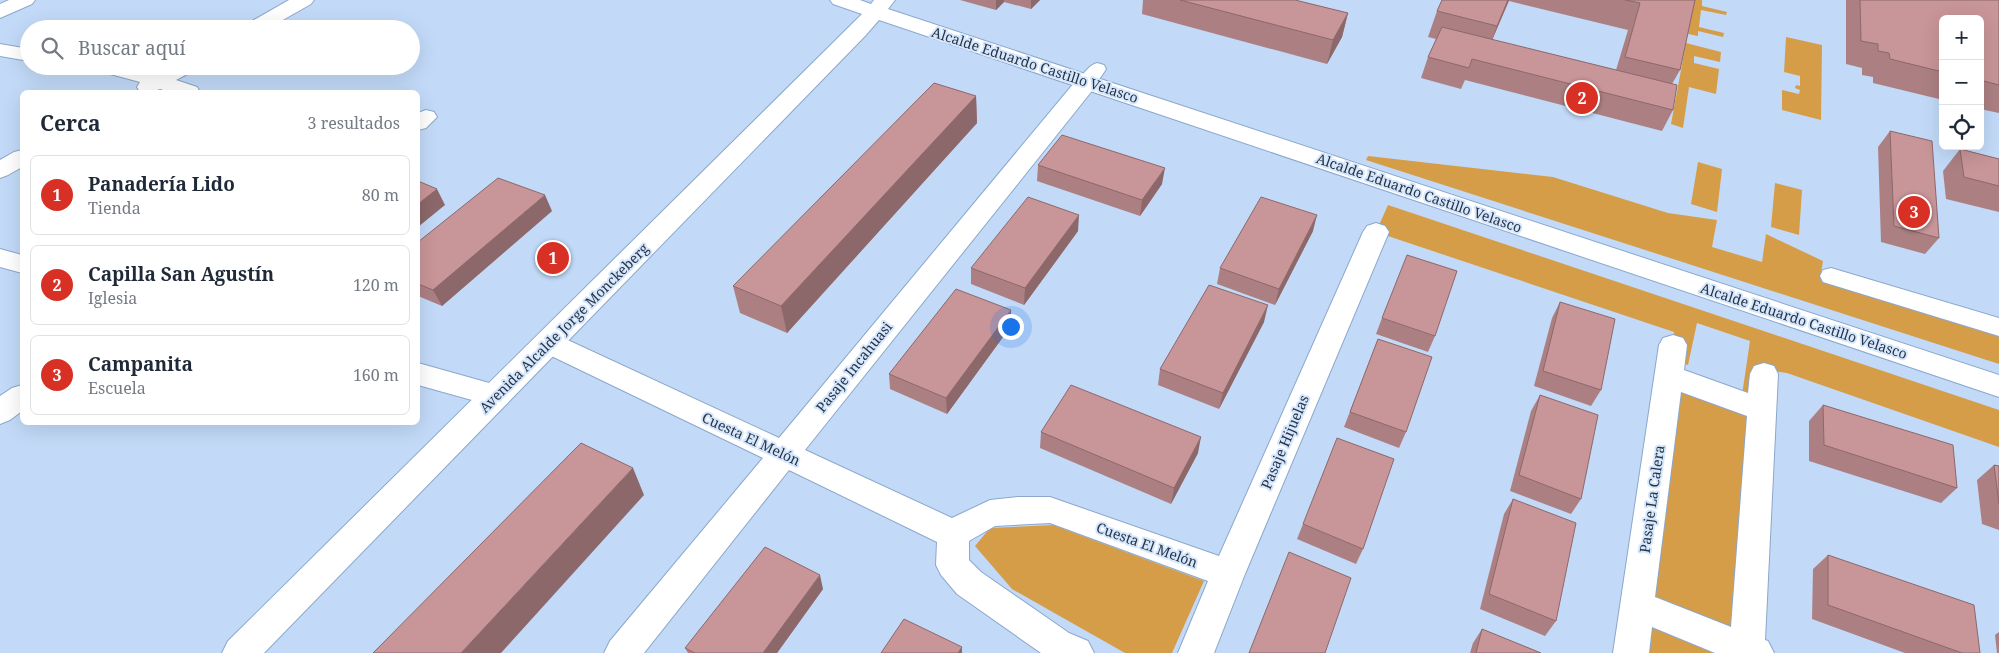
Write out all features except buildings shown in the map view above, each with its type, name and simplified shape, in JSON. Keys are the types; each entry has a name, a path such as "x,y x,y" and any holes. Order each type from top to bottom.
{"street":[{"path":"0,12 25,0"},
{"path":"268,20 304,0"},
{"name":"Alcalde Eduardo Castillo Velasco","path":"840,0 880,6 1092,76 1999,386"},
{"name":"Avenida Alcalde Jorge Monckeberg","path":"240,653 858,32 880,6"},
{"path":"0,50 20,53"},
{"path":"138,75 184,90"},
{"path":"142,90 169,75"},
{"name":"Pasaje Incahuasi","path":"622,653 1092,76"},
{"path":"0,170 20,158"},
{"name":"Pasaje Hijuelas","path":"1196,653 1228,574 1376,232"},
{"path":"0,258 20,263"},
{"name":"Cuesta El Melón","path":"550,343 953,534 990,513 1018,510 1050,510 1228,574"},
{"name":"Pasaje La Calera","path":"1631,653 1673,345"},
{"path":"1638,606 1750,652 1764,374"},
{"path":"420,375 497,396"},
{"path":"1669,376 1762,410"},
{"path":"0,412 20,397"},
{"path":"953,534 953,565 969,583 1062,650"}],"lane":[{"path":"1831,276 1999,327"}],"shaded area":[{"path":"1694,0 1702,0 1702,6 1727,12 1726,15 1701,10 1699,27 1724,33 1723,37 1698,31 1698,36 1688,34"},
{"path":"1786,37 1822,45 1821,120 1782,110 1782,90 1799,94 1800,90 1795,88 1796,85 1800,86 1800,76 1784,72"},
{"path":"1686,43 1721,52 1720,62 1694,56 1694,63 1719,69 1716,94 1689,87 1683,128 1671,124"},
{"path":"1368,156 1553,177 1668,213 1717,220 1712,247 1762,262 1766,234 1823,261 1820,279 1999,334 1999,364 1366,160"},
{"path":"1698,162 1722,169 1717,212 1691,204"},
{"path":"1775,183 1802,190 1799,235 1771,227"},
{"path":"1388,205 1999,410 1999,447 1787,373 1773,371 1763,400 1742,395 1750,341 1697,323 1688,365 1671,360 1674,332 1376,232"},
{"path":"1678,387 1754,414 1742,632 1648,596"},
{"path":"1053,525 1204,581 1172,653 1125,653 1012,589 975,546 990,528"},
{"path":"1652,625 1721,653 1649,653"}],"place":[{"name":"Capilla San Agustín","path":"1582,98"},
{"name":"Campanita","path":"1914,212"},
{"name":"Panadería Lido","path":"553,258"}]}
